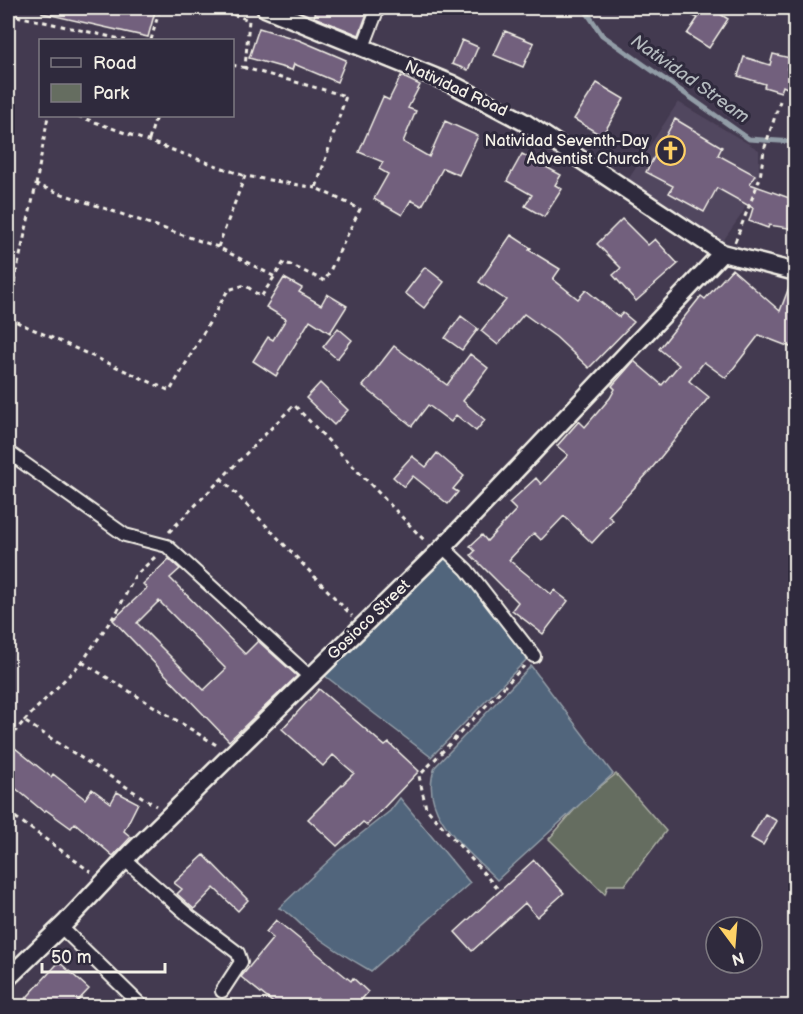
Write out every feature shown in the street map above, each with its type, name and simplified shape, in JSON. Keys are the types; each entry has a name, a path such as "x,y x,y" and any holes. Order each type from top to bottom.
{"street":[{"name":"Natividad Road","path":"265,8 452,84 524,122 726,254 795,272"},
{"path":"363,46 378,8"},
{"name":"Gosioco Street","path":"8,978 310,678 726,254"},
{"path":"8,452 125,535 163,544 310,678"},
{"path":"438,548 467,570 534,656"},
{"path":"125,860 189,916 238,953 241,962 222,991"},
{"path":"61,927 142,1006"}],"path":[{"path":"151,39 160,8"},
{"path":"215,8 249,20 245,68 247,69"},
{"path":"8,14 120,39"},
{"path":"234,66 346,96 316,188"},
{"path":"726,254 760,178 764,150 781,98"},
{"path":"8,309 36,185 48,117"},
{"path":"8,318 170,391 228,290 245,285 261,297 284,262 325,281 360,209 316,188 245,176 81,117"},
{"path":"148,140 156,117"},
{"path":"218,247 245,176"},
{"path":"36,185 218,247 275,277"},
{"path":"8,740 82,662 118,610 135,576 221,478 294,405 438,548"},
{"path":"221,478 357,622"},
{"path":"497,888 426,807 418,776 534,656"},
{"path":"82,662 226,751"},
{"path":"24,721 164,811"},
{"path":"8,812 99,879"}],"shaded area":[{"path":"678,102 759,150 759,174 742,214 723,241 626,183"}],"green space":[{"path":"616,774 666,831 625,885 608,885 605,894 549,839 582,801"}],"water":[{"path":"446,555 483,594 529,657 431,757 320,672"},
{"path":"531,666 613,774 497,880 448,830 433,800 431,784 435,767"},
{"path":"400,798 470,883 371,971 329,945 279,908 339,851 390,811"}],"building":[{"path":"42,8 156,8 148,37 42,13"},
{"path":"317,8 369,8 359,35 314,17"},
{"path":"675,8 711,8 728,19 709,48 687,34 698,18"},
{"path":"259,28 299,40 346,60 337,82 294,64 292,70 249,58"},
{"path":"505,31 534,43 523,67 494,55"},
{"path":"462,40 478,47 468,70 452,64"},
{"path":"773,54 790,58 787,69 795,73 795,92 783,86 781,92 764,87 765,84 738,76 744,57 770,65"},
{"path":"401,76 420,85 408,108 416,111 403,142 429,157 445,121 478,136 459,175 443,168 422,206 411,200 402,215 374,199 388,174 379,169 383,162 359,152 383,97 389,100"},
{"path":"597,83 624,99 602,136 574,119"},
{"path":"675,119 722,147 718,155 755,175 750,184 795,200 795,229 769,225 768,228 749,221 753,208 717,188 704,212 669,193 673,186 646,172"},
{"path":"522,154 561,175 555,185 562,189 544,217 525,206 532,195 507,181"},
{"path":"622,219 648,245 655,239 678,264 636,301 613,275 621,268 597,244"},
{"path":"511,235 531,248 529,250 560,269 553,279 578,299 586,290 619,317 623,313 634,322 589,368 556,337 524,314 498,345 481,331 506,300 479,282"},
{"path":"425,267 444,282 424,308 405,293"},
{"path":"732,269 780,311 791,282 795,282 795,349 759,335 726,378 704,362 689,381 709,397 648,473 608,516 613,520 592,543 564,516 541,540 534,533 509,560 551,594 554,590 568,601 543,634 512,610 518,602 471,555 475,551 470,546 482,535 487,541 516,510 509,503 536,478 541,484 568,455 557,446 579,421 585,427 610,398 615,389 612,386 634,361 662,385 679,365 659,349 701,296 705,299"},
{"path":"284,278 302,288 299,292 321,305 327,294 347,306 330,333 310,320 276,376 253,361 268,337 273,340 286,319 266,307"},
{"path":"461,316 478,329 462,350 445,338"},
{"path":"338,328 352,340 337,359 323,347"},
{"path":"394,346 447,385 470,354 488,368 463,401 485,420 476,431 456,415 451,422 428,405 412,426 363,386"},
{"path":"320,383 348,410 334,425 306,398"},
{"path":"437,453 464,476 453,489 458,492 448,504 413,476 404,487 393,477 412,456 426,467"},
{"path":"169,559 180,569 170,578 245,654 258,641 297,676 229,741 113,620 147,588 143,584","holes":["159,601 226,669 204,690 137,623"]},
{"path":"319,689 385,746 389,743 419,771 367,825 363,822 337,846 308,819 354,773 333,755 323,766 282,729"},
{"path":"15,748 51,777 53,774 85,799 92,789 111,803 117,792 138,803 124,831 131,837 113,856 75,823 71,828 46,810 44,812 8,782 8,758"},
{"path":"765,814 777,821 763,845 751,838"},
{"path":"204,855 248,900 238,911 214,888 194,909 177,894 182,889 174,883"},
{"path":"534,860 564,893 537,917 525,903 472,951 455,932"},
{"path":"276,920 351,981 353,978 368,992 356,1006 327,1006 318,998 311,1006 277,1006 241,977 273,938 266,932"},
{"path":"59,962 89,989 73,1006 19,1006"}],"waterway":[{"name":"Natividad Stream","path":"584,8 602,35 749,139 796,142"}],"place":[{"name":"Natividad Seventh-Day Adventist Church","path":"670,150"}]}
